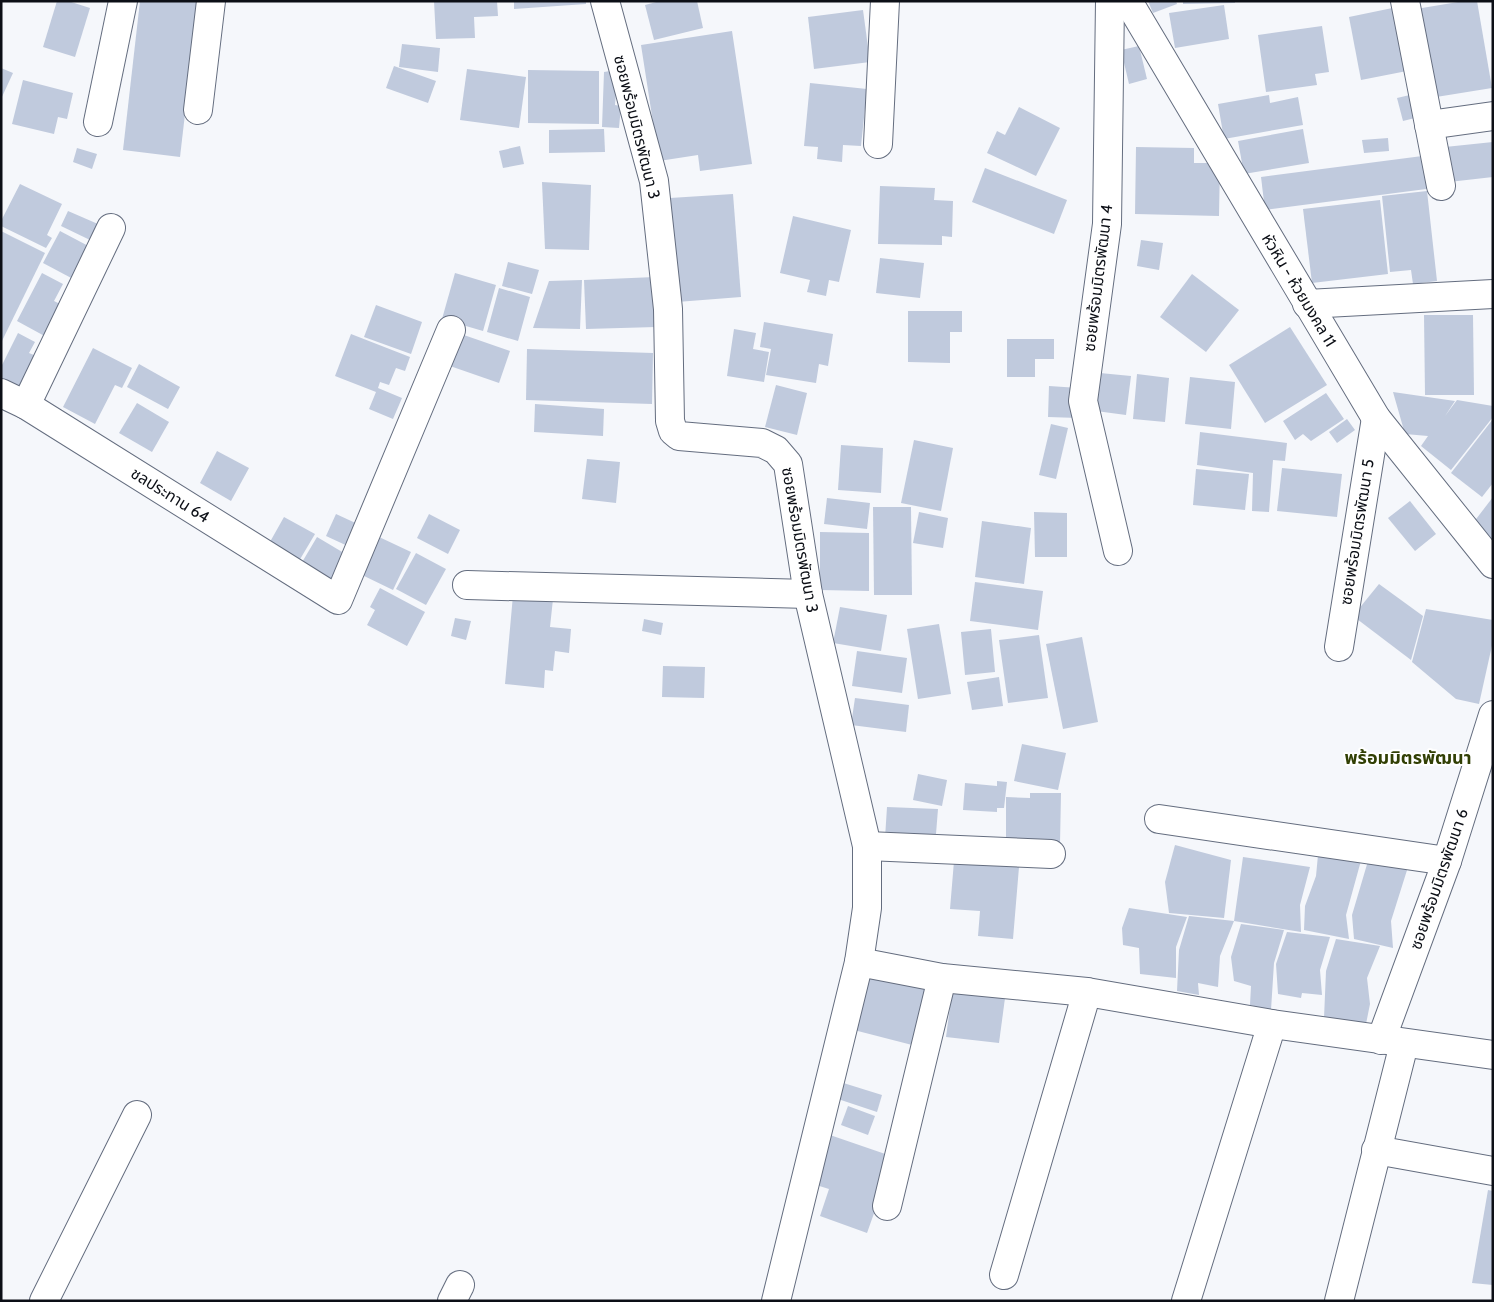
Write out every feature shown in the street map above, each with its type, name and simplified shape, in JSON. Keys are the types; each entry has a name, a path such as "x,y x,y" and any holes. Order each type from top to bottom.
{"street":[{"path":"98,122 123,1"},
{"path":"198,110 211,1"},
{"name":"ซอยพร้อมมิตรพัฒนา 3","path":"605,1 654,181 668,309 670,421 673,431 679,436 762,443 776,450 788,464 808,594 867,846 867,908 859,962 776,1301"},
{"path":"878,144 885,1"},
{"name":"ซอยพร้อมมิตรพัฒนา 4","path":"1110,1 1107,224 1083,401 1118,551"},
{"name":"หัวหิน - ห้วยมงคล 11","path":"1128,1 1376,418 1493,564"},
{"path":"1405,1 1441,186"},
{"path":"1429,124 1493,116"},
{"path":"26,405 111,228"},
{"path":"1307,304 1493,294"},
{"name":"ชลประทาน 64","path":"1,393 26,405 338,600 451,330"},
{"name":"ซอยพร้อมมิตรพัฒนา 5","path":"1339,647 1376,418"},
{"path":"467,585 808,594"},
{"name":"ซอยพร้อมมิตรพัฒนา 6","path":"1339,1301 1376,1150 1393,1042 1493,715"},
{"path":"1159,819 1447,861"},
{"path":"867,846 1051,854"},
{"path":"859,962 942,978 1087,992 1272,1024 1493,1055"},
{"path":"887,1206 942,978"},
{"path":"1004,1275 1087,992"},
{"path":"1186,1301 1272,1024"},
{"path":"44,1301 137,1115"},
{"path":"1376,1150 1493,1171"}],"building":[{"path":"57,1 68,1 90,8 75,57 43,47"},
{"path":"140,1 198,2 180,157 123,150"},
{"path":"434,1 497,1 498,16 474,17 475,38 436,39"},
{"path":"514,1 586,1 586,4 514,9"},
{"path":"660,1 697,1 703,28 654,40 645,5"},
{"path":"1148,1 1176,1 1177,4 1153,13"},
{"path":"1183,1 1235,1 1235,3 1183,4"},
{"path":"1464,1 1477,1 1492,88 1430,98 1416,9"},
{"path":"1224,5 1229,39 1175,48 1169,13"},
{"path":"1402,6 1412,70 1361,80 1349,17"},
{"path":"863,10 870,62 814,69 808,17"},
{"path":"1322,26 1329,72 1315,74 1317,85 1266,92 1258,35"},
{"path":"732,31 752,164 700,171 698,155 659,161 641,45"},
{"path":"402,44 440,48 438,72 399,67"},
{"path":"1139,46 1147,79 1129,84 1121,50"},
{"path":"394,66 436,81 428,103 386,88"},
{"path":"1,68 13,73 1,99"},
{"path":"467,69 526,77 519,128 460,120"},
{"path":"528,70 599,71 599,124 528,123"},
{"path":"610,71 616,92 615,105 621,106 619,128 602,127 604,72"},
{"path":"23,80 73,93 67,119 58,117 54,134 12,124"},
{"path":"810,83 867,89 861,146 843,145 842,162 817,159 818,147 804,146"},
{"path":"1414,94 1419,117 1403,121 1397,98"},
{"path":"1269,95 1270,103 1298,97 1303,125 1224,139 1218,104"},
{"path":"1019,107 1060,128 1036,176 987,153 997,131 1005,135"},
{"path":"604,129 605,152 549,153 549,130"},
{"path":"1303,129 1309,163 1244,174 1238,141"},
{"path":"1388,138 1389,151 1364,153 1362,140"},
{"path":"1493,142 1493,177 1449,182 1445,147"},
{"path":"520,146 524,164 503,168 499,151"},
{"path":"1136,147 1194,148 1194,163 1220,163 1219,216 1135,214"},
{"path":"77,148 97,154 92,169 73,162"},
{"path":"1430,155 1434,188 1265,210 1261,177"},
{"path":"985,168 1067,200 1054,234 972,202"},
{"path":"542,182 591,185 589,250 545,249"},
{"path":"20,184 62,204 47,235 52,238 46,248 1,226 1,221"},
{"path":"880,186 935,188 934,200 953,201 952,237 942,236 942,245 878,244"},
{"path":"1427,191 1437,281 1413,284 1411,270 1390,272 1382,196"},
{"path":"733,194 741,297 677,302 670,198"},
{"path":"1380,200 1388,274 1312,283 1303,209"},
{"path":"68,211 98,224 90,240 61,226"},
{"path":"793,216 851,230 839,282 829,280 826,296 807,292 810,280 780,273"},
{"path":"1,231 45,253 1,343"},
{"path":"60,231 94,249 75,280 43,263"},
{"path":"1141,240 1163,243 1159,270 1137,266"},
{"path":"880,258 924,263 920,298 876,293"},
{"path":"508,262 539,270 532,294 502,286"},
{"path":"42,273 63,284 54,301 64,306 50,339 17,321"},
{"path":"455,273 496,285 483,331 442,319"},
{"path":"1192,274 1239,310 1206,352 1160,317"},
{"path":"655,277 656,327 586,329 584,280"},
{"path":"582,280 580,329 533,328 549,281"},
{"path":"499,288 530,297 518,341 487,332"},
{"path":"376,305 422,322 411,354 364,337"},
{"path":"908,311 962,311 962,332 950,332 950,363 908,362"},
{"path":"1424,315 1473,315 1474,395 1425,395"},
{"path":"764,322 833,334 828,366 819,364 816,383 766,375 771,349 760,347"},
{"path":"1290,327 1327,385 1265,423 1229,365"},
{"path":"734,329 756,333 753,349 769,352 764,382 727,376"},
{"path":"18,333 35,342 29,353 41,358 31,390 1,383 1,367"},
{"path":"351,334 410,357 405,371 396,368 389,385 380,382 378,388 402,398 393,419 369,409 376,392 335,376"},
{"path":"461,334 510,351 499,383 450,366"},
{"path":"1007,339 1054,339 1054,359 1035,359 1035,377 1007,377"},
{"path":"93,348 132,368 122,388 115,385 95,424 63,407"},
{"path":"527,349 653,353 652,404 526,400"},
{"path":"139,364 180,387 168,409 127,387"},
{"path":"1100,373 1131,376 1126,415 1096,411"},
{"path":"1137,374 1169,378 1165,422 1133,419"},
{"path":"1190,377 1235,382 1231,429 1185,424"},
{"path":"776,385 807,393 797,435 765,427"},
{"path":"1049,386 1079,388 1078,418 1048,417"},
{"path":"1393,392 1455,401 1445,416 1457,400 1493,406 1493,417 1451,470 1421,446 1428,436 1405,434"},
{"path":"1326,393 1344,419 1311,441 1303,434 1295,440 1283,421"},
{"path":"137,403 169,422 152,452 119,433"},
{"path":"535,404 604,409 603,436 534,432"},
{"path":"1347,419 1355,430 1337,443 1329,432"},
{"path":"1493,419 1493,483 1482,497 1451,473"},
{"path":"1051,424 1068,428 1056,479 1039,475"},
{"path":"1200,432 1287,443 1285,461 1273,460 1269,512 1252,511 1253,473 1197,465"},
{"path":"914,440 953,448 941,511 901,503"},
{"path":"841,445 883,448 881,493 838,490"},
{"path":"217,451 249,468 231,501 200,483"},
{"path":"587,459 620,462 616,503 582,499"},
{"path":"1282,468 1342,474 1337,517 1277,511"},
{"path":"1196,469 1249,474 1245,510 1193,505"},
{"path":"1493,497 1493,543 1470,527"},
{"path":"827,498 870,503 867,529 824,524"},
{"path":"1410,501 1436,534 1415,551 1388,518"},
{"path":"873,507 911,507 912,595 874,595"},
{"path":"919,512 948,518 943,548 913,543"},
{"path":"1034,512 1067,513 1067,557 1035,557"},
{"path":"336,514 362,526 352,548 326,536"},
{"path":"429,514 460,530 448,554 417,538"},
{"path":"284,517 315,534 296,566 266,549"},
{"path":"982,521 1031,528 1024,584 975,577"},
{"path":"820,532 869,533 869,591 820,590"},
{"path":"377,536 411,552 393,590 360,574"},
{"path":"317,537 349,556 331,588 298,569"},
{"path":"416,553 446,569 426,605 396,589"},
{"path":"975,582 1043,591 1038,630 970,621"},
{"path":"1379,584 1423,616 1411,660 1353,616"},
{"path":"380,588 425,612 407,646 367,625 375,610 370,607"},
{"path":"513,595 553,599 550,627 571,629 569,653 555,651 553,671 545,670 544,688 505,684"},
{"path":"840,607 887,615 881,651 833,643"},
{"path":"1426,609 1493,620 1493,641 1479,704 1456,699 1412,662"},
{"path":"455,618 471,621 466,640 451,636"},
{"path":"644,619 663,623 661,635 642,631"},
{"path":"939,624 951,694 918,699 907,629"},
{"path":"991,629 995,672 965,675 961,632"},
{"path":"1039,635 1048,698 1008,703 999,640"},
{"path":"1082,637 1098,722 1063,729 1046,644"},
{"path":"857,651 907,658 902,693 852,686"},
{"path":"663,666 705,667 704,698 662,697"},
{"path":"999,677 1003,706 972,710 967,682"},
{"path":"855,698 909,705 906,732 851,725"},
{"path":"1022,744 1066,753 1058,790 1014,781"},
{"path":"918,774 947,780 942,806 913,800"},
{"path":"997,781 1007,782 1004,808 997,808 997,812 963,810 965,783 997,786"},
{"path":"1030,793 1061,793 1060,844 1006,843 1006,797 1030,798"},
{"path":"887,807 938,809 936,834 927,834 927,840 885,838"},
{"path":"1175,845 1231,860 1224,918 1169,913 1165,882"},
{"path":"1318,855 1362,857 1346,915 1349,939 1304,930 1305,906 1316,876"},
{"path":"1243,857 1310,867 1300,905 1301,932 1234,921"},
{"path":"954,861 1019,867 1013,939 978,936 980,911 950,909"},
{"path":"1368,861 1408,867 1391,921 1393,948 1354,939 1352,915"},
{"path":"1129,908 1187,917 1176,947 1176,978 1140,974 1139,948 1123,945 1122,928"},
{"path":"1189,916 1234,921 1220,956 1218,987 1198,983 1199,995 1177,991 1179,950"},
{"path":"1241,924 1284,930 1274,963 1271,1010 1250,1005 1251,986 1234,981 1231,957"},
{"path":"1287,932 1330,937 1320,970 1322,995 1302,993 1301,998 1278,994 1276,964"},
{"path":"1336,939 1380,946 1367,978 1370,1004 1366,1024 1324,1018 1326,971"},
{"path":"865,972 930,989 916,1046 850,1029"},
{"path":"952,992 1005,998 999,1043 946,1037"},
{"path":"837,1081 882,1095 877,1112 832,1097"},
{"path":"848,1106 875,1116 868,1135 841,1125"},
{"path":"830,1135 894,1157 867,1233 820,1216 829,1189 813,1184"},
{"path":"1488,1190 1493,1191 1493,1285 1472,1283"}],"district":[{"name":"พร้อมมิตรพัฒนา","path":"1408,758"}]}
